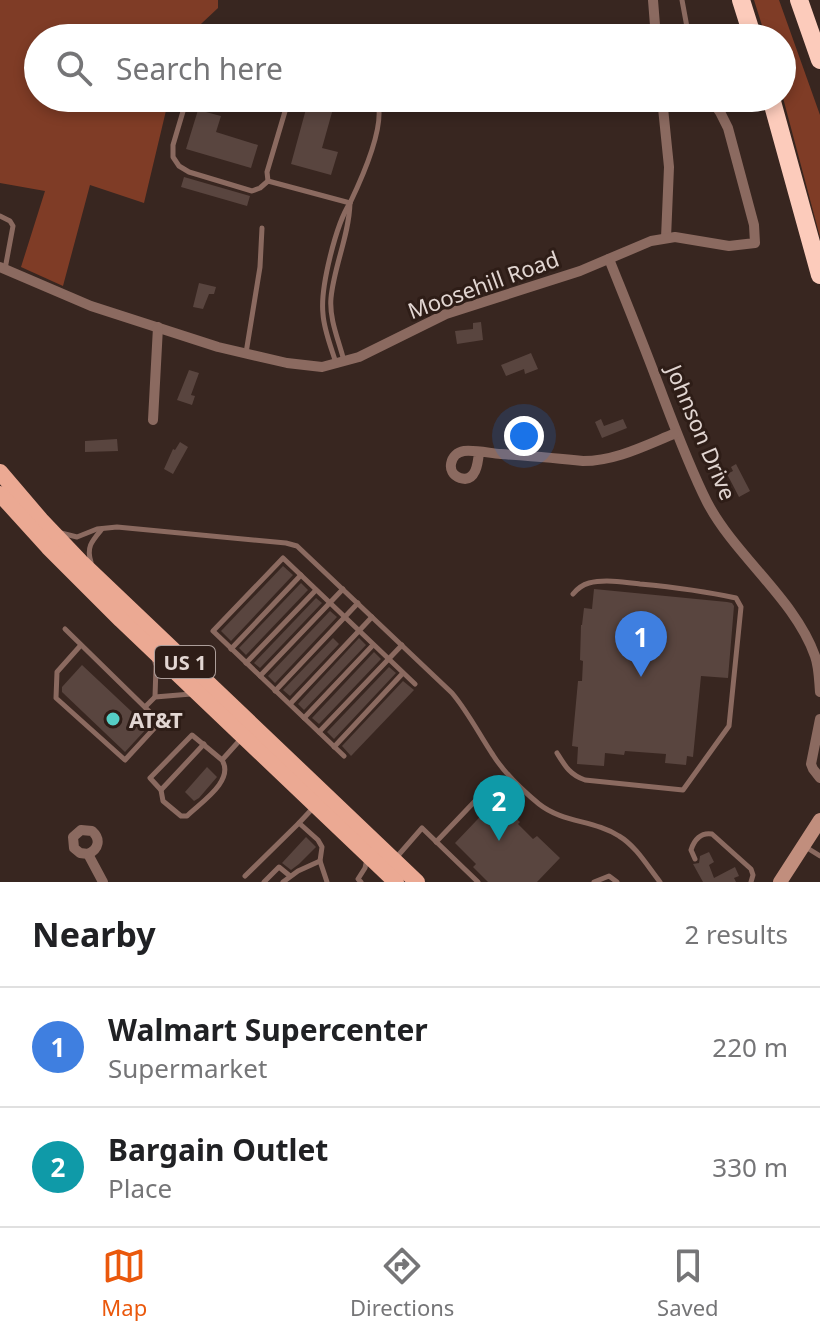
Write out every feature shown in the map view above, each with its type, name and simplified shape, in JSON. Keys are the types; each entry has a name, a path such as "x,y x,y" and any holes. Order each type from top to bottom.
{"highway":[{"path":"741,0 749,24"},
{"path":"799,0 820,60"},
{"path":"775,112 820,275"}],"main road":[{"name":"US 1","path":"0,472 101,581 417,882"},
{"name":"US 1","path":"0,494 68,568 396,882"},
{"path":"780,882 820,820"}],"street":[{"path":"653,0 655,24"},
{"path":"663,112 669,167 666,238"},
{"name":"Moosehill Road","path":"3,268 99,309 246,354 322,367 340,363 446,314 566,276 642,244 666,238 729,246 755,243 754,225 728,128 720,112"},
{"name":"Johnson Drive","path":"609,259 676,433 708,503 807,636 817,659 820,692"},
{"path":"153,420 158,327"},
{"path":"479,452 594,461 676,433"},
{"path":"820,719 811,764 820,778"},
{"path":"88,854 103,882"}],"lane":[{"path":"682,0 686,24"},
{"path":"183,112 173,145 173,157 179,166 189,172 252,191 268,181"},
{"path":"268,181 267,172 285,112"},
{"path":"340,363 331,300 350,203 374,143 378,112"},
{"path":"268,181 350,203"},
{"path":"0,216 13,226 3,268"},
{"path":"246,354 260,267 262,228"},
{"path":"46,525 73,537 117,527 292,544 301,549 456,698 495,758 533,799 554,814 621,836 660,882"},
{"path":"101,581 90,561 88,548 102,528"},
{"path":"344,756 213,631 283,558 415,684"},
{"path":"231,649 301,575"},
{"path":"557,753 576,777 600,783 683,790 729,726 741,607 736,598 727,596 623,582 588,583 573,594"},
{"path":"260,676 343,589"},
{"path":"246,663 316,590"},
{"path":"275,691 358,603"},
{"path":"290,704 372,617"},
{"path":"65,629 160,722 125,760 56,698 57,672 81,645"},
{"path":"304,718 373,645"},
{"path":"319,732 402,645"},
{"path":"152,650 156,666 155,697"},
{"path":"334,747 403,673"},
{"path":"145,707 155,697 201,696"},
{"path":"192,735 222,760 226,771 219,785 187,816 176,813 163,801 161,790 150,778 192,735"},
{"path":"222,760 243,736"},
{"path":"161,790 204,744"},
{"path":"436,842 476,800"},
{"path":"245,876 316,806"},
{"path":"299,823 322,847 320,861 327,882"},
{"path":"394,860 422,828 478,882"},
{"path":"695,859 691,850 694,842 704,834 712,834 751,869 751,882"},
{"path":"803,845 820,856"},
{"path":"358,881 365,868 367,854"},
{"path":"283,882 320,861"},
{"path":"264,882 279,867 290,876"},
{"path":"594,882 609,876 617,882"}],"shaded area":[{"path":"0,0 218,0 218,8 201,24 24,24 24,112 166,112 144,203 90,185 63,286 21,267 45,191 0,183"},
{"path":"754,0 779,0 788,24 762,24"},
{"path":"796,48 820,115 820,237 787,112 796,112"}],"building":[{"path":"197,112 221,116 216,132 258,145 251,168 186,149"},
{"path":"305,112 332,112 322,148 338,152 331,175 291,164"},
{"path":"184,177 250,196 247,206 181,187"},
{"path":"199,283 216,287 214,294 209,294 203,309 193,307"},
{"path":"481,322 483,340 457,344 455,331 473,329 473,323"},
{"path":"531,353 538,369 525,374 524,369 506,376 501,365"},
{"path":"189,370 199,373 191,395 195,396 192,405 177,400"},
{"path":"601,419 604,426 623,419 627,428 602,438 595,422"},
{"path":"117,439 118,451 85,452 85,441"},
{"path":"180,442 188,447 173,474 164,469 173,449"},
{"path":"736,464 750,491 739,497 727,474 733,471 731,467"},
{"path":"283,566 293,575 231,641 221,631"},
{"path":"301,583 308,590 246,655 239,648"},
{"path":"594,589 727,602 734,606 728,678 701,676 693,757 687,756 686,765 665,763 666,754 625,751 624,755 605,753 604,766 577,764 578,747 572,746 578,681 582,681 581,625 584,608 592,609"},
{"path":"316,598 322,603 260,668 254,663"},
{"path":"330,611 337,617 275,683 268,676"},
{"path":"333,638 339,644 290,696 283,690"},
{"path":"359,638 366,645 304,710 298,704"},
{"path":"374,652 381,659 319,724 312,718"},
{"path":"82,665 148,727 125,752 62,692 62,687"},
{"path":"389,667 396,673 334,739 327,732"},
{"path":"403,681 414,690 351,756 342,746"},
{"path":"207,767 217,777 194,801 185,792"},
{"path":"496,800 533,839 537,836 560,858 537,882 488,882 473,867 476,864 455,843"},
{"path":"306,837 316,847 291,870 282,863"},
{"path":"709,852 714,862 709,865 714,878 735,867 739,876 734,878 736,882 703,882 693,864 699,863 700,856"}],"place":[{"name":"Walmart Supercenter","path":"641,677"},
{"name":"AT&T","path":"113,719"},
{"name":"Bargain Outlet","path":"499,841"}]}
